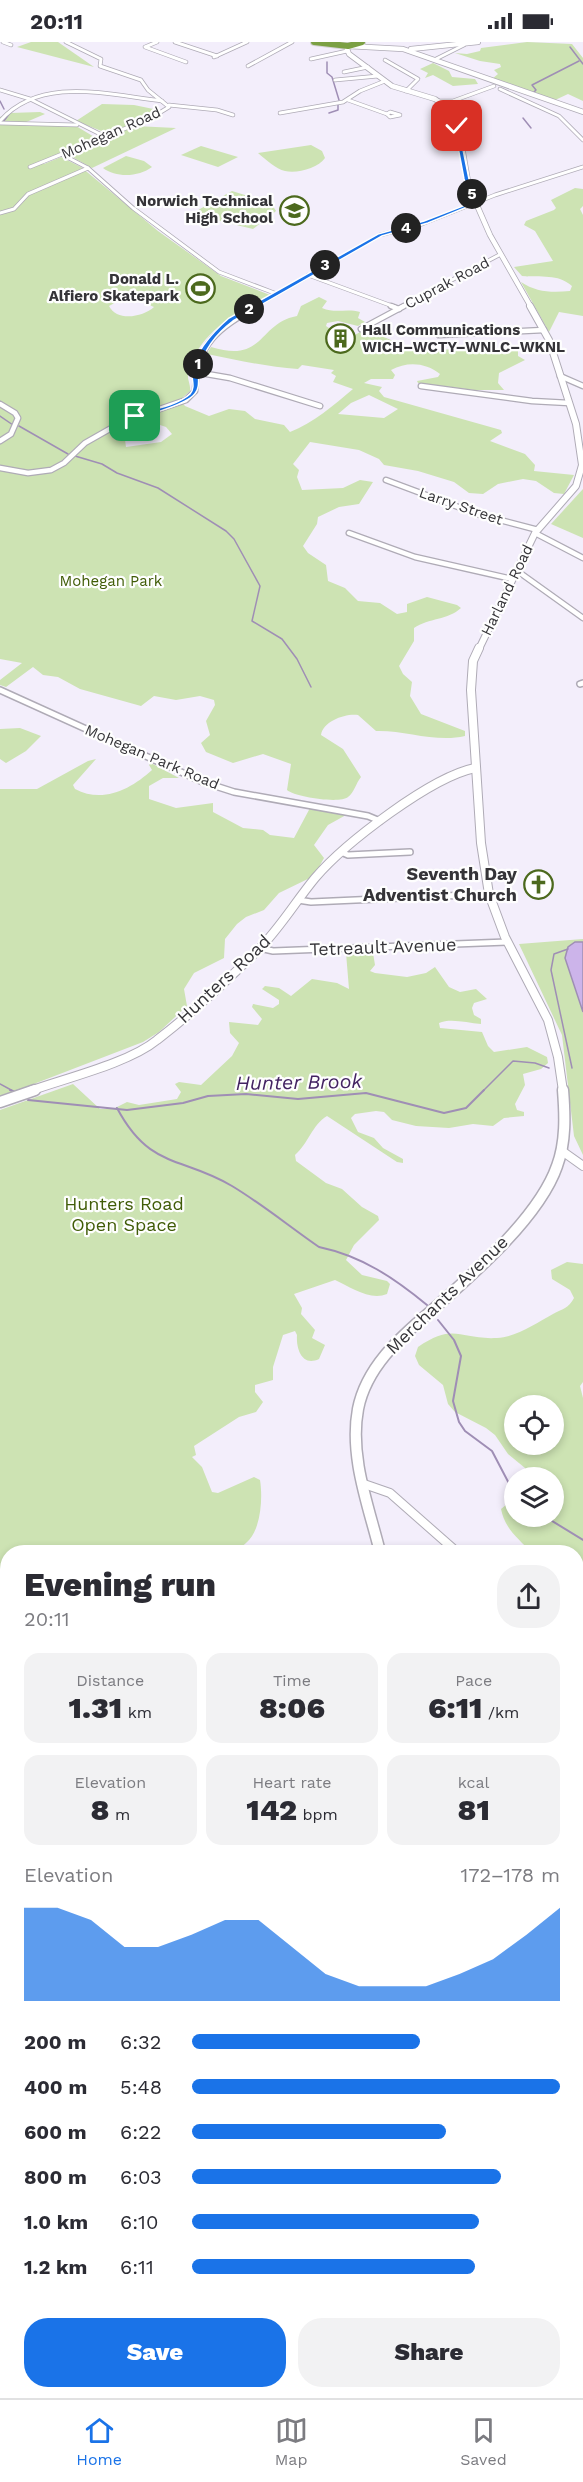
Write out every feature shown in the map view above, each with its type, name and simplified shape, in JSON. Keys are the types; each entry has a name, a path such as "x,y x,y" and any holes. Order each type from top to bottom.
{"highway":[{"path":"314,42 348,45 364,42 365,45 373,48"}],"main road":[{"path":"348,45 403,49 478,42"},
{"path":"348,45 368,68 385,81 448,107"},
{"path":"403,49 583,112"},
{"name":"Harland Road","path":"448,107 458,129 467,179 475,202 544,330 576,424 583,465 576,486 537,531 516,570 473,661 471,694 480,839 489,894 507,942 542,1006 552,1031 558,1054 564,1122 562,1151"},
{"name":"Hunters Road","path":"0,1102 106,1065 155,1042 260,948 340,852 380,821 436,785 461,771 475,768"},
{"name":"Merchants Avenue","path":"378,1545 364,1484 356,1431 361,1398 368,1379 389,1348 456,1289 528,1214 545,1192 562,1151"}],"street":[{"path":"3,42 11,45"},
{"name":"Mohegan Road","path":"30,167 157,115 167,103 148,90 141,80 99,66 101,58 66,42"},
{"path":"158,42 145,47 186,62"},
{"path":"175,42 215,57 247,42"},
{"path":"258,69 248,66 292,42"},
{"path":"311,60 348,45"},
{"path":"436,59 464,45"},
{"path":"385,60 418,80 406,91"},
{"path":"344,72 368,68"},
{"path":"335,80 378,76"},
{"path":"484,78 494,86 560,117 583,140"},
{"path":"280,113 348,100 360,91 385,81"},
{"path":"438,101 453,101 494,86"},
{"path":"500,89 522,91"},
{"path":"0,90 27,97 104,138"},
{"path":"0,122 8,111 27,97 48,92 94,93 214,109 234,115"},
{"path":"348,100 387,114"},
{"path":"448,107 453,101"},
{"path":"3,111 8,111"},
{"path":"0,122 80,125"},
{"path":"63,154 88,168 134,208 217,271 277,294"},
{"path":"0,468 31,473 58,467 85,443 126,420 189,398 195,391 195,372 203,353 218,329 380,235 426,222 475,202 583,167"},
{"path":"0,213 14,209 31,193 88,168"},
{"name":"Cuprak Road","path":"361,328 501,254"},
{"path":"308,275 399,309"},
{"path":"439,335 544,330"},
{"path":"195,372 230,378 320,406"},
{"path":"560,376 583,386"},
{"path":"421,386 483,393 537,403 569,403"},
{"path":"0,404 13,411 18,418 11,434 0,441"},
{"name":"Larry Street","path":"386,480 477,514 537,531 583,558"},
{"path":"349,533 415,557 512,579"},
{"path":"516,570 525,574 583,618"},
{"name":"Mohegan Park Road","path":"0,690 203,782 234,792 368,816 380,821"},
{"path":"340,852 348,855 410,852"},
{"path":"298,900 311,902 489,894"},
{"name":"Tetreault Avenue","path":"260,948 273,951 507,942"},
{"path":"562,1151 583,1166"},
{"path":"364,1484 390,1493 449,1545"}],"green space":[{"path":"31,42 58,42 94,67 17,47"},
{"path":"527,42 572,44 583,58 583,101 568,94 553,101 492,79 498,74 494,70 501,67 500,64 480,61 455,53 467,54 480,51 481,48"},
{"path":"433,63 449,71 452,77 475,79 478,84 453,86 433,75 425,78 428,73 420,69"},
{"path":"102,104 134,105 163,111 109,134 76,121"},
{"name":"Mohegan Park","path":"40,112 45,114 24,123 76,126 96,138 41,162 44,164 61,157 81,167 158,231 221,276 270,295 220,325 200,346 188,373 190,391 180,400 185,406 209,416 229,409 245,411 255,419 284,425 290,432 315,419 353,389 333,382 336,376 331,373 334,370 302,365 298,369 275,367 207,354 211,347 229,351 252,347 275,326 297,316 301,306 319,297 327,301 322,308 332,311 360,312 358,318 365,322 358,326 338,321 327,323 326,326 338,334 329,339 334,341 345,340 360,332 384,337 414,350 518,348 518,356 525,360 499,373 498,383 504,390 474,390 418,383 417,381 438,377 440,374 429,367 410,364 391,370 395,375 393,379 371,379 364,383 382,387 379,391 384,397 501,430 502,433 490,441 525,454 535,465 534,471 574,475 564,494 554,493 536,481 523,479 498,484 483,494 469,493 454,482 418,471 384,465 379,459 359,450 310,442 293,464 299,470 297,477 302,490 343,488 360,480 373,482 359,504 339,507 318,517 317,524 303,546 308,553 326,565 328,581 345,588 358,601 380,603 397,614 407,612 407,604 427,597 461,608 450,615 414,628 414,641 399,666 403,674 412,682 410,696 421,714 465,731 465,736 443,738 376,731 358,715 347,715 336,719 326,726 321,735 343,749 361,777 348,797 336,800 318,799 287,790 291,764 263,754 233,763 206,752 201,743 210,735 206,721 215,705 214,700 200,696 176,700 154,696 141,706 80,689 58,677 43,675 33,667 6,687 0,685 0,680 22,663 0,659 0,117 10,113","holes":["120,300 140,301 154,307 137,315 124,316 113,311 109,306","369,395 398,409 384,418 338,414 351,403","151,422 166,427 172,434 161,442 126,447 125,440 140,425"]},
{"path":"135,126 176,128 92,168 67,154"},
{"path":"311,145 322,151 325,158 317,165 301,171 282,170 258,153"},
{"path":"201,146 238,157 218,167 181,155"},
{"path":"126,156 144,161 152,167 141,173 127,175 103,168"},
{"path":"575,188 583,189 583,206 580,209 583,215 583,316 559,312 549,332 521,282 532,288 550,292 570,291 572,286 561,279 522,276 514,267 553,261 535,231 524,225 526,221 554,210 556,208 551,200"},
{"path":"232,191 271,203 276,211 253,229 191,214"},
{"path":"583,489 583,538 551,524"},
{"path":"20,728 41,736 26,751 6,763 0,759 0,729"},
{"path":"96,759 73,785 75,789 96,795 116,792 144,777 152,770 149,765 151,763 179,778 163,778 149,786 149,799 176,808 213,803 213,812 243,828 263,830 270,835 294,838 310,808 346,815 328,825 314,845 324,858 314,876 279,893 264,910 246,917 237,924 225,939 224,958 194,973 184,989 187,1006 159,1032 143,1042 0,1097 0,789 37,789 88,761"},
{"path":"583,939 583,1155 574,1136 562,1035 519,944"},
{"name":"Hunters Road Open Space","path":"346,953 373,953 375,965 370,971 375,973 407,977 426,973 435,967 449,987 460,992 476,989 487,999 474,1003 472,1008 474,1015 481,1019 481,1024 449,1021 439,1023 440,1028 482,1032 488,1046 494,1052 527,1047 547,1057 548,1063 541,1069 523,1074 525,1085 515,1104 517,1110 524,1112 524,1116 504,1118 493,1126 473,1124 449,1128 416,1126 392,1120 384,1112 376,1111 355,1114 351,1118 358,1132 374,1138 383,1148 403,1159 403,1163 397,1162 327,1116 318,1124 295,1155 296,1161 326,1183 342,1189 362,1207 378,1216 379,1220 354,1245 346,1260 362,1275 387,1281 390,1284 387,1294 380,1296 360,1292 335,1280 294,1294 302,1308 301,1314 315,1330 312,1338 325,1345 319,1359 308,1361 304,1359 299,1351 295,1331 283,1335 273,1367 273,1380 255,1385 255,1392 263,1402 256,1412 239,1417 194,1446 196,1455 192,1457 202,1467 212,1492 218,1493 254,1477 260,1480 261,1505 258,1523 246,1543 243,1545 0,1545 0,1110 73,1084 100,1109 113,1109 127,1102 139,1105 177,1099 181,1092 175,1084 179,1082 201,1085 232,1056 239,1043 230,1033 229,1022 258,1025 262,1019 252,1007 253,1004 273,1008 279,1004 279,1000 262,989 265,986 279,988 291,996 312,979 337,983 349,989"},
{"path":"567,1262 583,1264 583,1382 580,1386 583,1398 583,1545 524,1545 508,1527 564,1527 564,1467 524,1467 509,1455 564,1455 564,1395 504,1395 504,1448 495,1435 486,1428 455,1412 448,1404 443,1385 419,1365 415,1356 418,1347 441,1335 457,1334 497,1338 512,1335 565,1308 574,1298 570,1290 552,1279 551,1270"}],"shaded area":[{"path":"575,942 583,942 583,1012 565,958 568,947"}],"waterway":[{"path":"570,47 583,64"},
{"path":"533,93 536,90 532,85 579,61"},
{"path":"327,62 327,73 332,77 339,100"},
{"path":"0,101 4,109"},
{"path":"329,113 338,110 338,105"},
{"path":"3,122 10,113"},
{"path":"523,118 531,128"},
{"path":"0,416 13,425"},
{"path":"19,426 68,454"},
{"path":"75,456 102,464 117,473 158,488 226,531 234,539 260,586 252,621 282,639 297,659 311,687"},
{"name":"Hunter Brook","path":"568,949 554,954 551,970 572,1068"},
{"name":"Hunter Brook","path":"118,1109 127,1110 183,1103 208,1096 246,1094 298,1099 366,1093 444,1113 466,1108 513,1061 535,1063 549,1068"},
{"name":"Hunter Brook","path":"0,1084 13,1091"},
{"name":"Hunter Brook","path":"10,1090 15,1092"},
{"name":"Hunter Brook","path":"28,1100 118,1109"},
{"path":"118,1109 129,1128 155,1152 232,1186 319,1247 349,1256 377,1269 427,1305"},
{"path":"438,1320 454,1340 461,1356 453,1401 459,1422 465,1431 492,1451 504,1474"},
{"path":"562,1527 583,1540"}],"place":[{"name":"Norwich Technical High School","path":"294,210"},
{"name":"Donald L. Alfiero Skatepark","path":"200,288"},
{"name":"Hall Communications WICH–WCTY–WNLC–WKNL","path":"341,339"},
{"name":"Seventh Day Adventist Church","path":"538,884"}],"route":[{"path":"135,416 180,402 195,392 197,364 216,331 231,319 380,235 439,218 475,202 467,179 457,126"}]}
